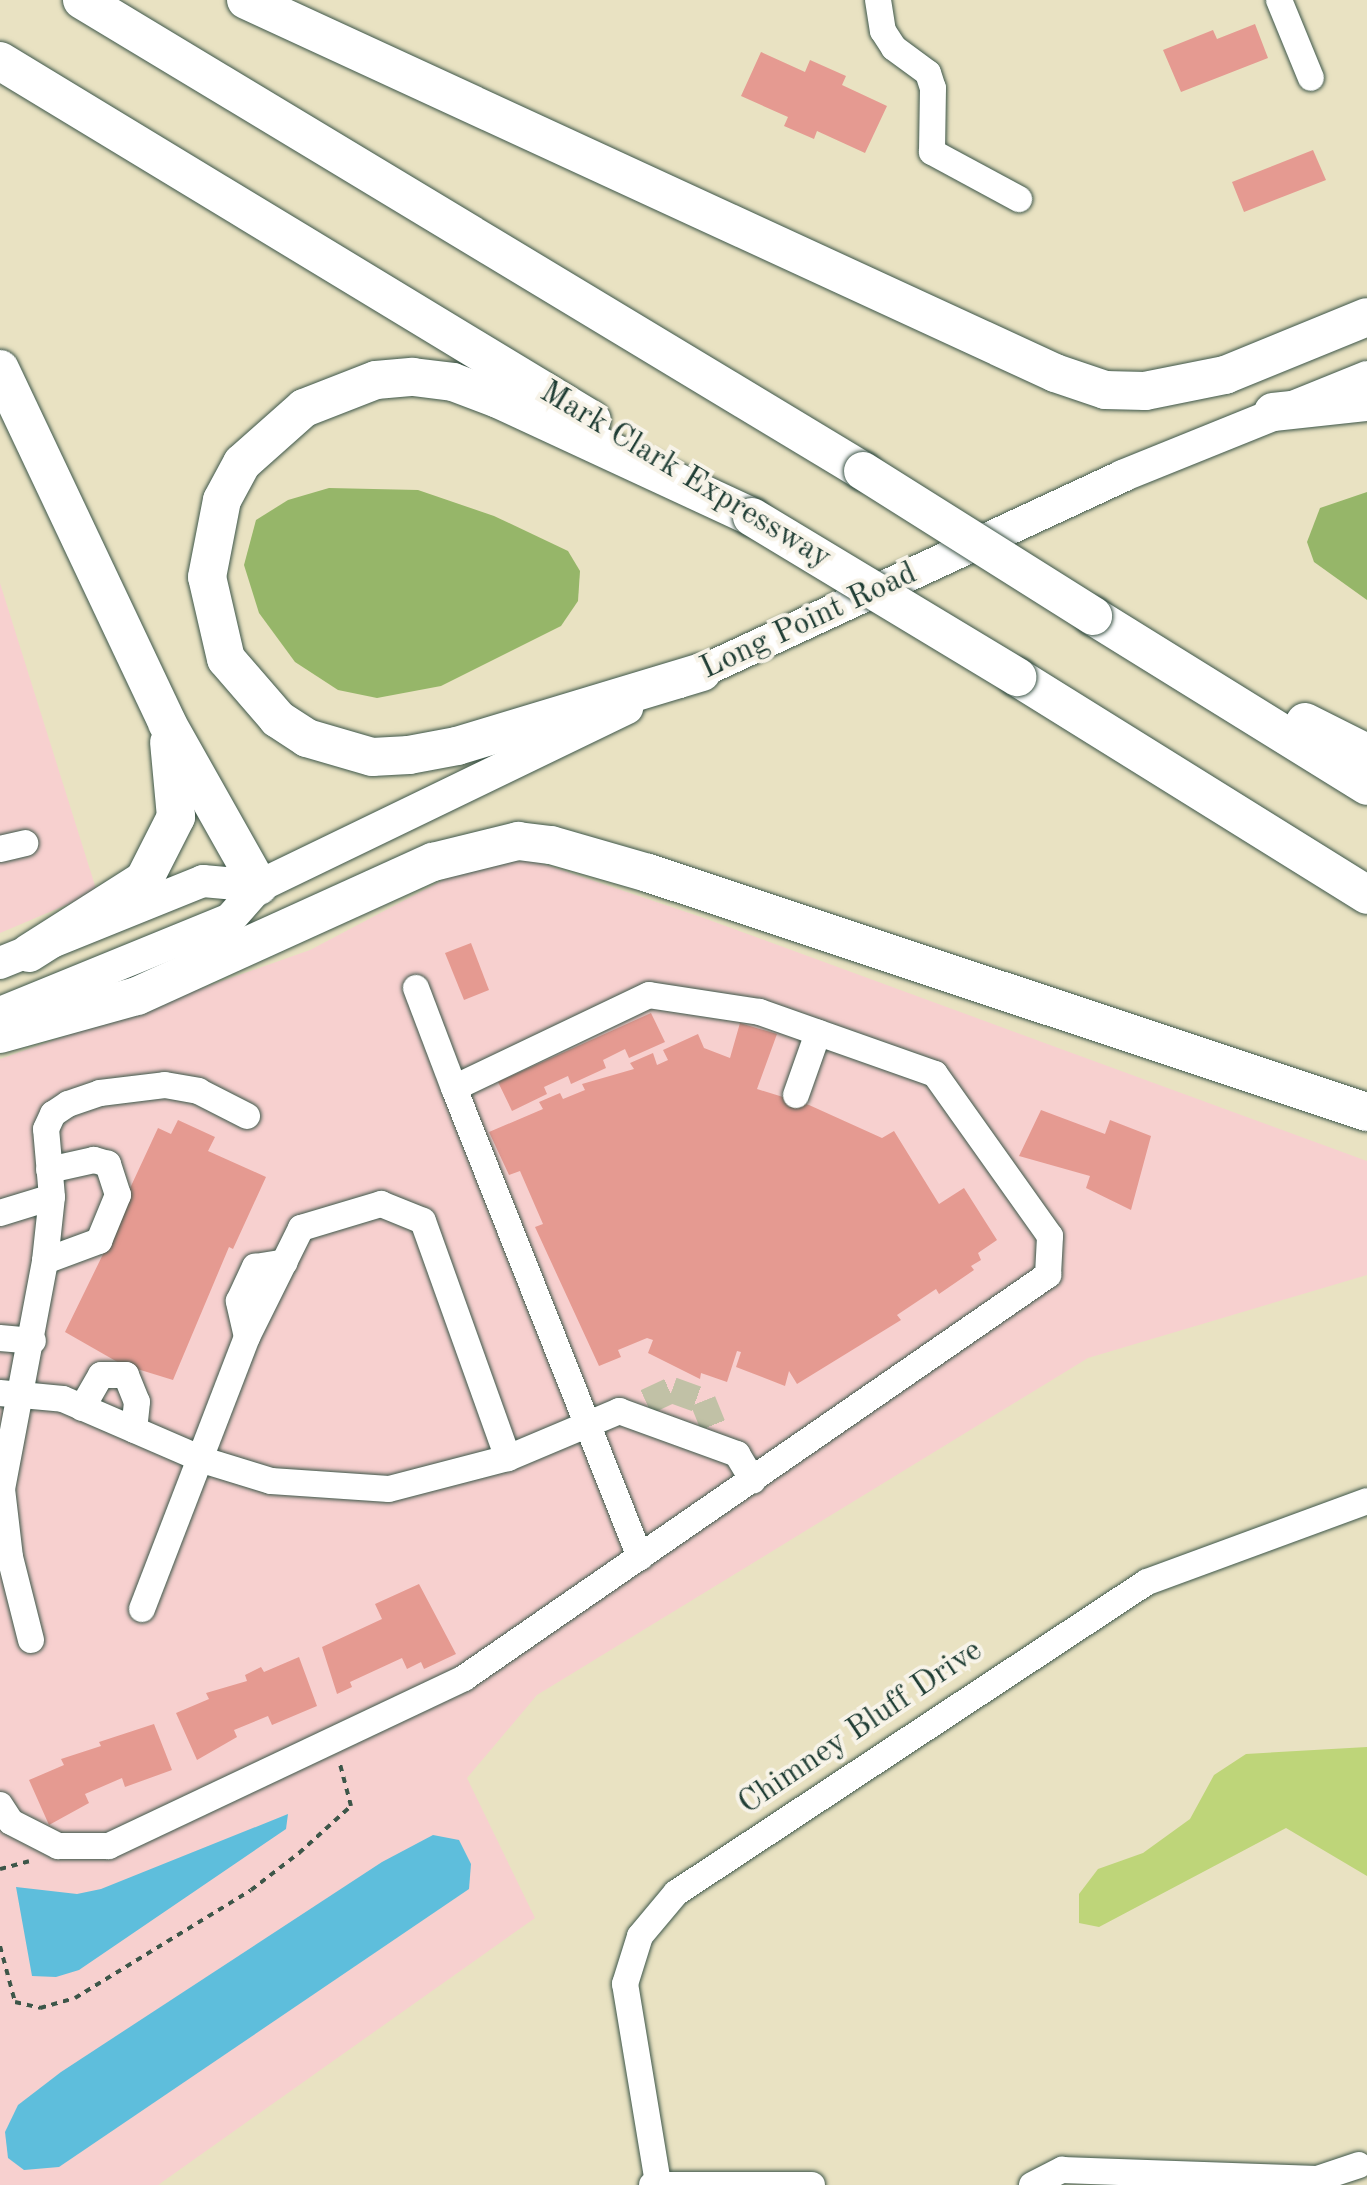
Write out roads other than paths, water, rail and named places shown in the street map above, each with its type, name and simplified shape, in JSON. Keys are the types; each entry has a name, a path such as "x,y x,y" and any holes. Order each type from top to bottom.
{"highway":[{"path":"82,0 863,471 1367,786"},
{"path":"246,0 1055,373 1105,390 1145,391 1212,379 1367,317"},
{"name":"Mark Clark Expressway","path":"0,61 1017,677 1367,895"},
{"path":"0,369 167,723 259,886"},
{"path":"702,672 457,746 409,755 372,757 307,738 278,719 226,659 207,577 222,500 242,463 304,408 376,380 413,377 453,382 498,399 752,517"},
{"path":"1273,412 1367,402"},
{"path":"1093,616 1367,753"},
{"path":"15,958 105,909 150,870 176,817 167,723"},
{"path":"0,1034 137,996 433,862 518,841 551,845 648,873 1367,1112"}],"main road":[{"name":"Long Point Road","path":"0,1013 230,919 259,886 702,672 1273,412 1367,377"},
{"path":"15,958 203,881 259,886"}],"street":[{"path":"878,0 883,31 894,48 928,73 933,88 932,152 1019,199"},
{"path":"1279,0 1311,78"},
{"path":"416,988 584,1422 640,1557"},
{"path":"0,1805 11,1822 58,1846 109,1846 464,1678 1048,1275 1050,1236 935,1074 760,1012 649,995 454,1088"},
{"path":"796,1095 818,1033"},
{"path":"31,1640 10,1557 2,1489 9,1392 33,1341 45,1261 51,1184 44,1146 53,1114 100,1093 165,1085 198,1091 247,1116"},
{"path":"0,1213 94,1160 108,1164 118,1195 99,1241 45,1261"},
{"path":"142,1609 199,1457 228,1399 247,1337 301,1228 381,1204 423,1221 508,1458"},
{"path":"0,1338 33,1341"},
{"path":"82,1408 101,1375 126,1375 137,1402 134,1430"},
{"path":"9,1392 82,1408 199,1457 271,1481 389,1489 508,1458 584,1422 619,1411 643,1410 711,1436 737,1454 753,1481"},
{"name":"Chimney Bluff Drive","path":"655,2184 625,1984 640,1936 676,1893 1147,1582 1367,1501"},
{"path":"1032,2185 1062,2170 1317,2179 1359,2165"},
{"path":"655,2184 812,2185"}],"water":[{"path":"288,1814 286,1829 79,1970 56,1977 32,1976 16,1887 77,1894 101,1889"},
{"path":"433,1835 459,1840 471,1864 469,1889 59,2167 24,2170 8,2158 5,2132 18,2105 61,2072 382,1862"}],"tunnel":[{"path":"646,1402 672,1390 703,1401 714,1428"}]}
